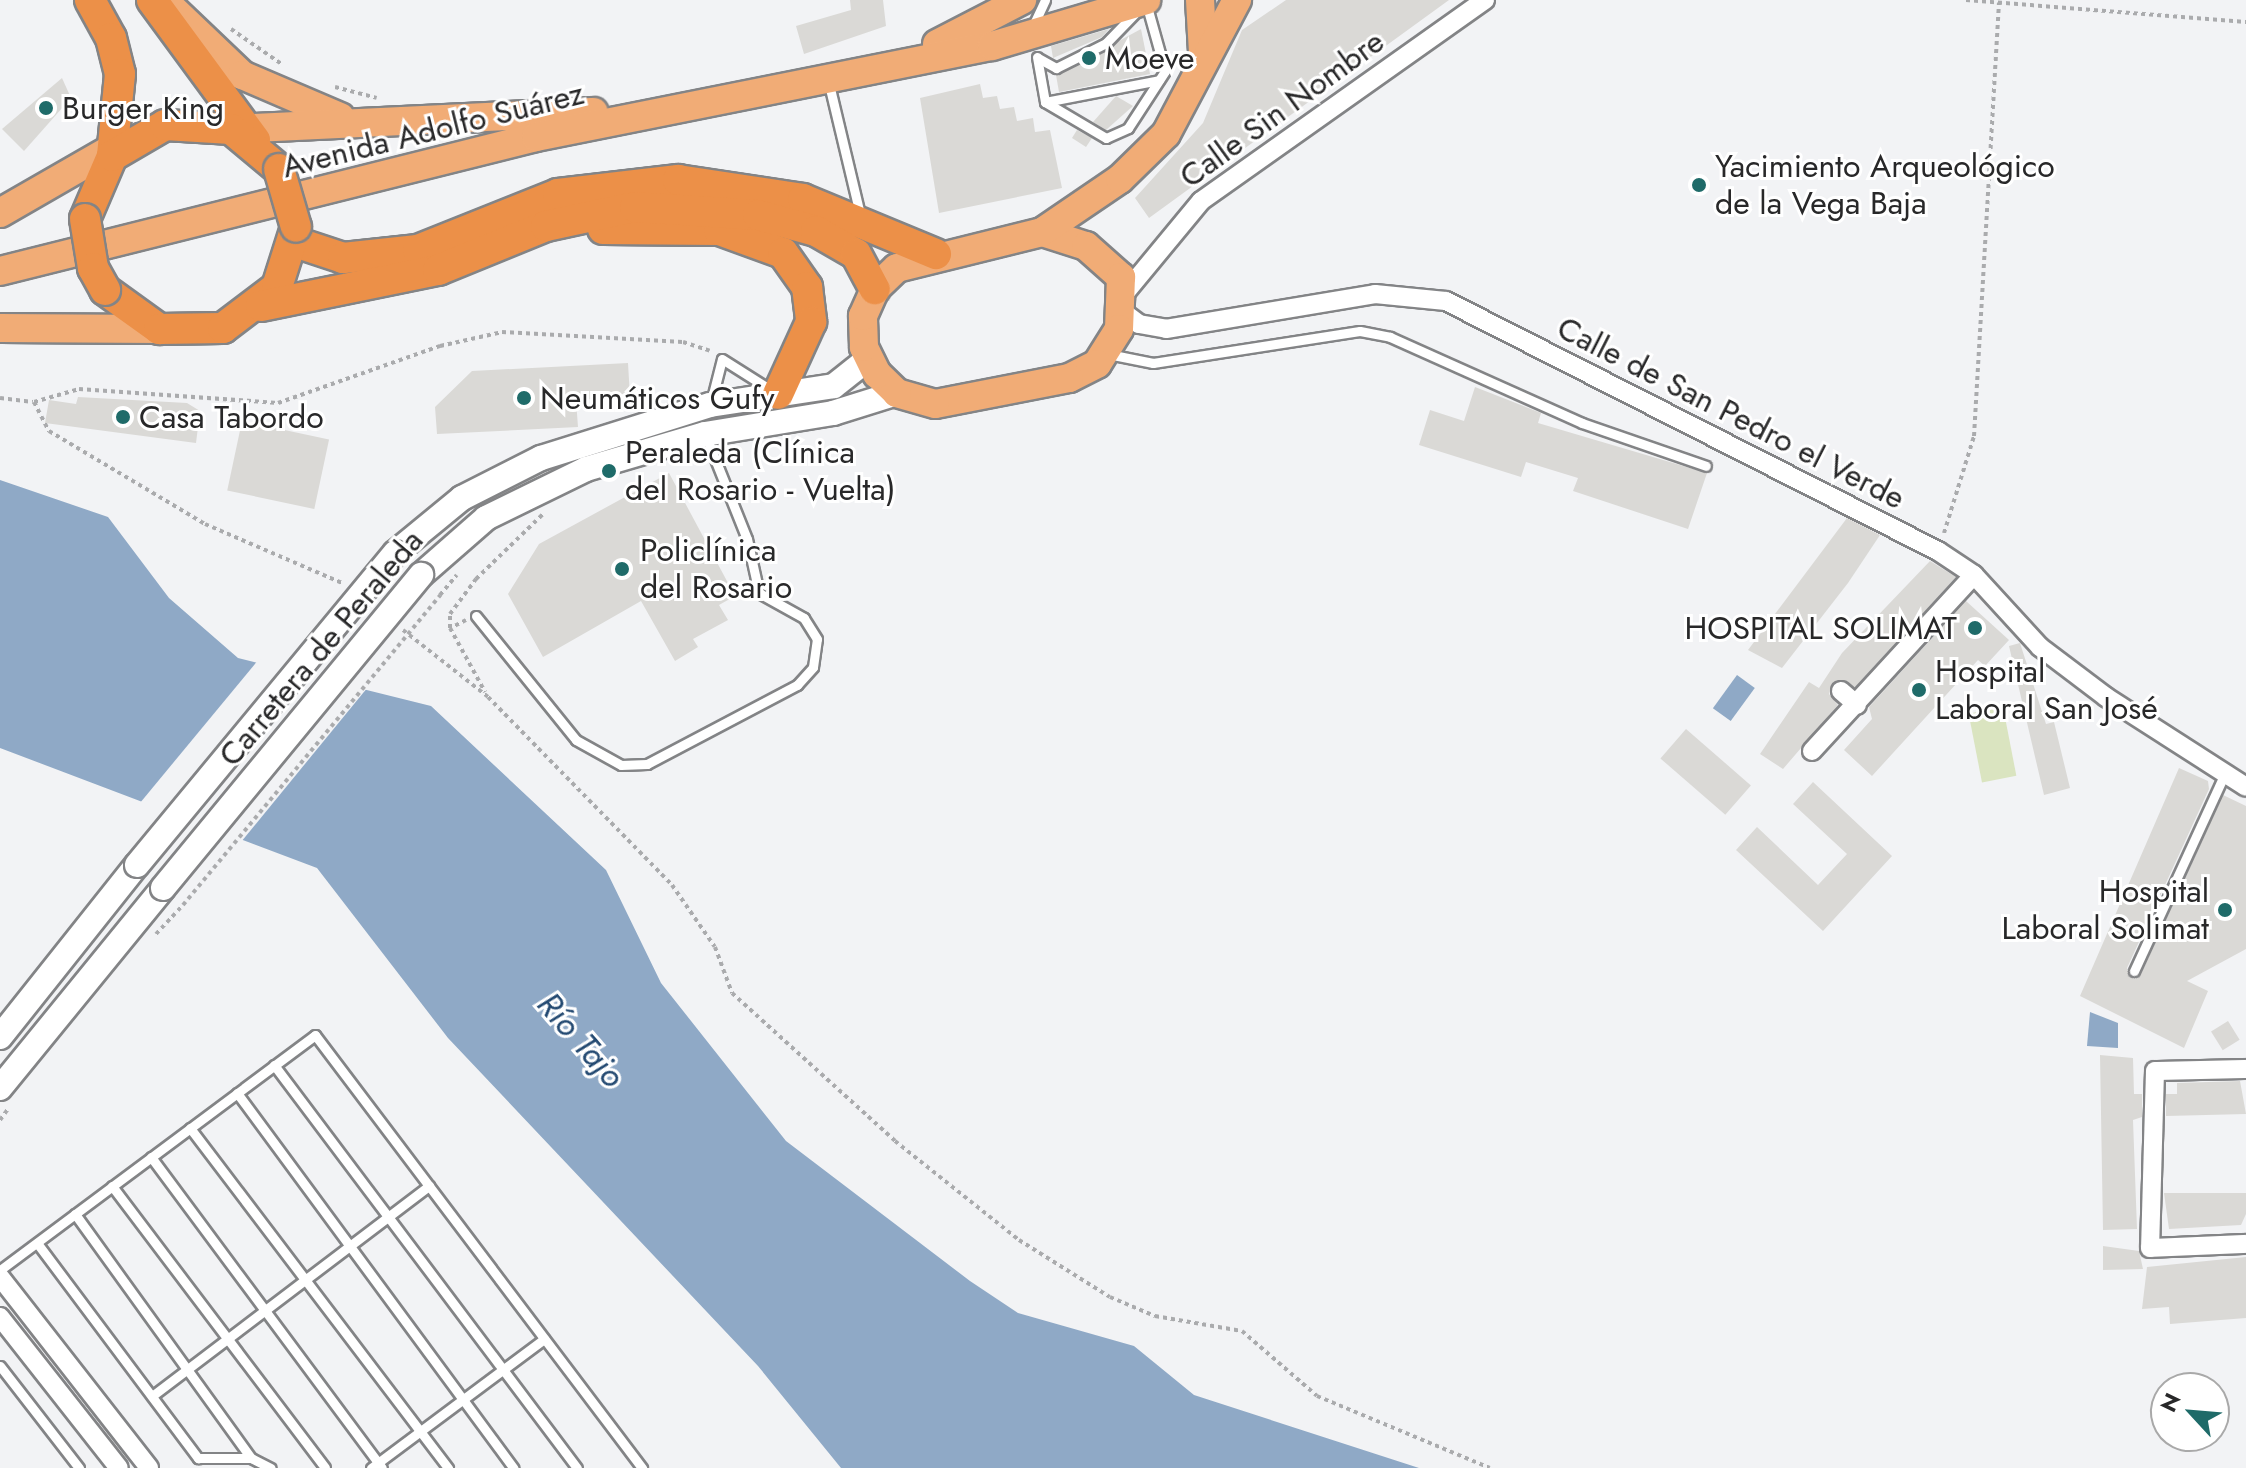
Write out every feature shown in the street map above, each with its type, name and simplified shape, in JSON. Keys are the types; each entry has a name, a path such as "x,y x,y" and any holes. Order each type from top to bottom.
{"highway":[{"path":"90,0 117,57 117,149 85,219 86,244 105,290 159,329 202,333 261,306 438,270 514,238 635,207 758,215 845,245 875,289"},
{"path":"152,0 254,144 296,234 343,258 418,250 534,201 640,181 755,188 862,222 936,254"},
{"path":"117,149 177,123 254,144"},
{"path":"514,238 617,228 719,230 783,253 807,287 811,322 778,394"},
{"path":"261,306 283,277 296,234"}],"main road":[{"path":"166,0 242,75 356,123"},
{"name":"Avenida Adolfo Suárez","path":"884,65 976,28 1022,0"},
{"name":"Avenida Adolfo Suárez","path":"0,271 655,110 884,65 1034,45 1145,0"},
{"path":"1200,0 1202,64"},
{"path":"1042,232 1086,246 1110,263 1124,302 1108,354 1069,378 966,400 935,404 897,393 868,359 863,316 875,289 897,268 936,254 1042,232 1103,190 1166,134 1237,0"},
{"path":"254,144 356,123 655,110"},
{"path":"6,208 117,149"},
{"path":"1086,246 1088,216 1103,190"},
{"path":"0,328 159,329"},
{"name":"Carretera de Peraleda","path":"0,1037 137,865 395,553 462,498 541,458 710,405 834,386 868,359"},
{"name":"Carretera de Peraleda","path":"0,1088 421,575 511,503 586,469 705,434 863,406 897,393"}],"street":[{"name":"Calle Sin Nombre","path":"1124,302 1201,201 1485,0"},
{"name":"Calle de San Pedro el Verde","path":"1124,302 1139,324 1166,329 1375,294 1446,301 1938,551 1974,575 2040,647 2246,787"},
{"path":"1812,751 1974,575"},
{"path":"1841,691 1857,705"},
{"path":"2246,1069 2155,1071 2150,1248 2246,1244"},
{"path":"0,1277 149,1468"},
{"path":"0,1317 119,1468"}],"lane":[{"path":"1045,0 1034,45 1045,102 1106,138 1128,128 1165,71 1145,0"},
{"path":"1034,45 1056,68 1106,43 1145,0"},
{"path":"827,77 862,222"},
{"path":"1045,102 1159,80"},
{"path":"1108,354 1153,363 1360,331 1706,466"},
{"path":"710,405 722,359 778,394"},
{"path":"476,616 576,740 621,765 647,764 797,685 813,667 817,639 804,618 759,593 747,539 705,434"},
{"path":"2134,971 2225,773"},
{"path":"0,1270 315,1035 641,1467"},
{"path":"274,1065 577,1468"},
{"path":"237,1093 513,1468"},
{"path":"190,1128 448,1468"},
{"path":"151,1157 377,1466 544,1339"},
{"path":"112,1186 325,1468"},
{"path":"152,1396 429,1186"},
{"path":"75,1214 251,1458"},
{"path":"37,1243 198,1458 251,1458 271,1468"},
{"path":"0,1366 79,1468"}],"path":[{"path":"1966,0 2246,22"},
{"path":"1938,551 1974,436 1999,3"},
{"path":"219,19 291,69"},
{"path":"325,84 383,99"},
{"path":"0,398 34,402 79,389 278,403 440,346 502,332 683,342 722,359"},
{"path":"34,402 49,431 205,524 325,570 351,590"},
{"path":"521,520 553,505"},
{"path":"488,697 450,628 450,614 476,579 546,509"},
{"path":"183,905 463,566"},
{"path":"450,628 476,616"},
{"path":"389,619 488,697 690,906 732,993 895,1141 1019,1240 1110,1297 1155,1316 1242,1331 1317,1396 1490,1468"}],"green space":[{"path":"2003,707 2016,776 1982,782 1969,714"}],"water":[{"name":"Río Tajo","path":"0,480 108,517 169,598 238,658 431,706 606,870 661,983 786,1141 970,1281 1018,1313 1134,1346 1194,1395 1419,1468 841,1468 758,1366 448,1038 317,868 0,748"},
{"path":"1737,675 1755,688 1731,721 1713,708"},
{"path":"2090,1012 2118,1023 2118,1048 2087,1046"}],"pier":[{"path":"259,659 368,687 241,842 140,803"}],"building":[{"path":"850,0 883,0 886,26 804,54 796,26 851,10"},
{"path":"1286,0 1449,0 1149,218 1135,198 1203,123 1242,30"},
{"path":"1109,29 1102,37 1053,58 1051,46"},
{"path":"1141,29 1150,74 1059,92 1056,75"},
{"name":"Burger King","path":"62,78 71,98 24,151 2,129"},
{"path":"980,84 983,98 997,96 1000,109 1014,107 1017,121 1033,118 1035,132 1050,130 1062,188 939,213 920,98"},
{"path":"1116,96 1133,106 1106,130 1093,122"},
{"path":"1077,130 1092,138 1086,147 1072,138"},
{"name":"Neumáticos Gufy","path":"628,363 630,397 576,400 578,427 437,434 435,407 472,371"},
{"path":"1475,387 1541,413 1538,423 1707,473 1688,529 1573,491 1578,478 1526,462 1521,477 1419,445 1430,410 1464,421"},
{"name":"Casa Tabordo","path":"78,397 187,403 200,411 196,443 45,423 49,400 76,404"},
{"path":"242,421 329,440 314,509 227,490"},
{"name":"Policlínica del Rosario","path":"669,473 735,596 719,605 728,620 693,639 698,647 675,661 641,601 543,657 508,594 539,544"},
{"path":"1847,518 1880,535 1848,583 1782,668 1748,650"},
{"path":"1930,561 1956,577 1855,687 1833,683 1829,694 1838,705 1783,769 1760,754 1809,682 1819,688 1842,653"},
{"name":"Hospital Laboral San José","path":"1966,601 2009,640 1985,666 1978,660 1872,776 1844,750 1872,719 1869,707"},
{"path":"2020,643 2046,724 2054,722 2070,788 2044,795 2009,646"},
{"path":"1686,729 1751,785 1725,815 1660,758"},
{"path":"2179,768 2208,781 2209,789 2127,968 2130,977 2141,974 2223,795 2246,806 2246,949 2187,981 2208,991 2184,1048 2080,996"},
{"path":"1813,782 1892,856 1823,931 1736,850 1757,827 1818,885 1847,854 1793,804"},
{"path":"2228,1021 2240,1040 2223,1050 2211,1032"},
{"path":"2100,1055 2133,1058 2134,1094 2142,1094 2142,1117 2133,1120 2137,1229 2103,1230"},
{"path":"2240,1081 2246,1114 2166,1116 2166,1094 2177,1094 2177,1083"},
{"path":"2164,1193 2246,1193 2246,1214 2241,1225 2169,1229"},
{"path":"2103,1246 2139,1251 2143,1269 2103,1270"},
{"path":"2246,1257 2246,1318 2170,1324 2169,1307 2142,1309 2147,1267"}],"place":[{"name":"Moeve","path":"1089,58"},
{"name":"Burger King","path":"46,108"},
{"name":"Yacimiento Arqueológico de la Vega Baja","path":"1699,185"},
{"name":"Neumáticos Gufy","path":"524,398"},
{"name":"Casa Tabordo","path":"123,417"},
{"name":"Peraleda (Clínica del Rosario - Vuelta)","path":"609,471"},
{"name":"Policlínica del Rosario","path":"622,569"},
{"name":"HOSPITAL SOLIMAT","path":"1975,628"},
{"name":"Hospital Laboral San José","path":"1919,690"},
{"name":"Hospital Laboral Solimat","path":"2225,910"}]}
